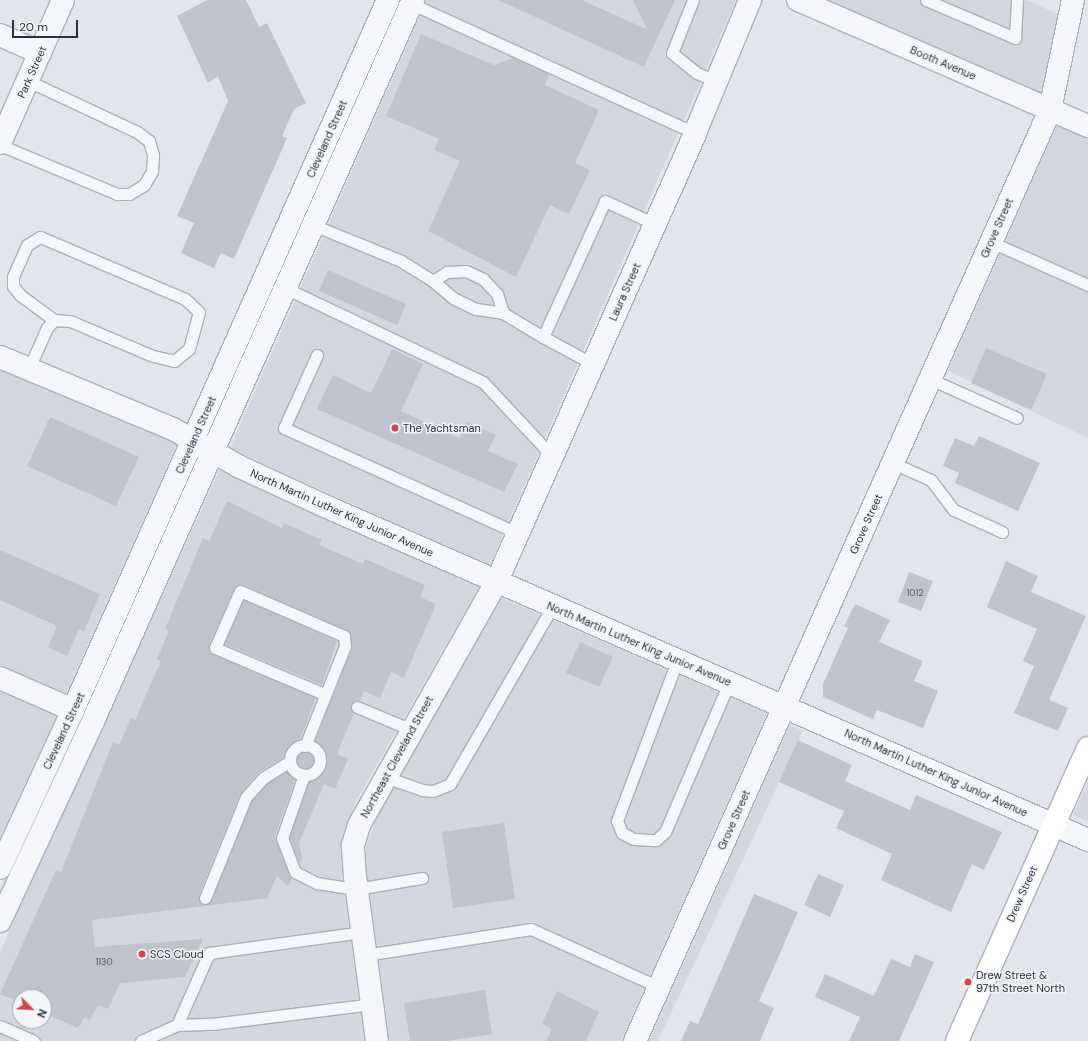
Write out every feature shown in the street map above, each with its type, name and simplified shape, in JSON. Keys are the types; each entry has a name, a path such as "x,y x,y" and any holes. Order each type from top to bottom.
{"main road":[{"name":"Drew Street","path":"957,1041 1088,748"}],"street":[{"name":"Park Street","path":"0,144 63,0"},
{"name":"Cleveland Street","path":"0,868 74,710 388,0"},
{"name":"Laura Street","path":"496,582 655,224 750,0"},
{"name":"Booth Avenue","path":"798,0 1088,126"},
{"name":"Grove Street","path":"635,1041 1050,110 1073,0"},
{"name":"Cleveland Street","path":"0,921 214,452 412,2"},
{"path":"0,35 40,53"},
{"name":"North Martin Luther King Junior Avenue","path":"0,357 86,391 193,440 214,452 327,507 552,607 1088,840"},
{"name":"Northeast Cleveland Street","path":"377,1041 356,889 354,845 357,832 385,777 496,582"},
{"path":"0,678 74,710"}],"lane":[{"path":"693,0 672,53 697,72 716,81"},
{"path":"926,0 1015,38 1017,0"},
{"path":"412,2 695,132"},
{"path":"0,144 117,194 130,194 144,185 152,171 153,155 149,142 137,132 28,81"},
{"path":"543,337 605,201 655,224"},
{"path":"313,225 401,261 433,281 465,304 503,313 593,364"},
{"path":"40,237 185,299 199,312 189,349 174,361 164,360 70,321 54,320 20,295 13,286 13,278 27,245 40,237"},
{"path":"991,242 1088,285"},
{"path":"433,281 447,272 466,271 483,279 497,294 503,313"},
{"path":"285,288 483,382 552,456"},
{"path":"29,368 47,328 54,320"},
{"path":"317,354 284,428 518,533"},
{"path":"930,379 1017,418"},
{"path":"893,463 931,480 954,510 1002,532"},
{"path":"305,746 314,749 320,761 316,770 304,775 293,770 290,761 293,752 305,746 324,694 345,646 344,636 240,591 215,648 324,694"},
{"path":"385,777 422,790 433,790 450,784 552,607"},
{"path":"677,661 617,821 622,833 634,839 656,840 665,832 729,683"},
{"path":"357,707 412,730"},
{"path":"205,898 246,797 263,778 290,761"},
{"path":"304,775 282,838 295,872 317,883 356,889 422,878"},
{"path":"365,955 531,930 659,987"},
{"path":"177,1025 209,953 362,932"},
{"path":"141,1041 177,1025 212,1024 372,1004"},
{"path":"0,1026 34,1041"}],"shaded area":[{"path":"427,0 736,0 489,567 230,448"},
{"path":"826,0 1026,0 1058,14 1041,93"},
{"path":"1057,125 1088,138 1088,438 948,371"},
{"path":"0,370 82,401 177,444 66,694 0,665"},
{"path":"220,469 479,587 356,801 341,841 342,878 365,1041 0,1041 0,952"},
{"path":"502,598 767,713 621,1041 390,1041 367,877 366,847 379,813"},
{"path":"0,690 57,715 0,837"},
{"path":"790,725 803,731 658,1041 649,1041"},
{"path":"1088,782 1088,821 1073,815"}],"building":[{"path":"207,0 246,0 259,27 267,23 306,103 294,109 282,136 287,138 234,259 221,253 214,268 181,253 194,223 177,216 228,101 218,76 208,83 177,16"},
{"path":"498,0 582,0 648,30 633,0 675,0 644,67"},
{"path":"421,34 494,65 513,58 549,74 545,85 599,110 575,163 590,170 569,214 550,205 516,277 428,231 460,161 434,150 439,139 386,116"},
{"path":"328,270 406,304 397,325 319,291"},
{"path":"986,348 1047,374 1031,410 971,383"},
{"name":"The Yachtsman","path":"392,349 423,364 401,411 459,438 467,422 496,435 488,451 518,464 504,492 317,409 333,375 371,393"},
{"path":"50,417 139,457 116,506 27,466"},
{"path":"979,436 1040,463 1018,511 955,483 959,473 943,466 955,438 974,446"},
{"path":"227,501 282,528 284,523 322,540 319,545 363,564 365,559 425,585 420,597 436,604 404,678 391,672 380,698 364,691 360,701 351,704 354,713 337,754 348,759 335,789 324,784 299,843 302,858 299,864 289,838 311,774 306,768 298,772 275,836 292,878 288,886 277,876 267,898 92,920 95,947 203,939 185,977 120,983 108,1009 98,1005 90,1020 84,1018 78,1028 52,1017 52,989 12,989 12,999 0,994 56,870 61,872 113,742 119,745 131,718 135,720 161,661 157,659 169,631 165,629 203,538 209,541","holes":["236,585 243,585 350,632 352,649 312,749 306,753 300,751 298,744 316,698 209,652 209,645","290,754 296,758 296,765 268,783 252,801 211,901 202,904 199,895 240,794 259,772"]},
{"path":"0,550 100,594 84,631 79,629 67,656 48,647 57,626 0,600"},
{"path":"1006,561 1038,576 1031,592 1086,616 1049,700 1068,708 1058,731 1014,713 1034,666 1023,661 1037,629 987,607"},
{"path":"909,572 933,581 921,611 898,602"},
{"path":"244,600 337,641 322,685 224,644"},
{"path":"855,604 890,620 879,642 923,661 914,681 938,691 923,728 877,710 873,719 823,697 823,684 848,628 844,626"},
{"path":"580,642 613,657 599,687 566,673"},
{"path":"798,740 852,765 845,781 910,810 916,795 1002,832 984,870 972,864 951,912 881,880 892,854 836,828 844,811 779,782"},
{"path":"504,823 515,899 453,908 442,832"},
{"path":"818,874 844,885 830,917 804,905"},
{"path":"754,894 798,912 759,1001 774,1008 760,1041 681,1041 690,1021 698,1024"},
{"path":"915,954 934,962 899,1041 849,1041 860,1017 815,997 825,974 874,996 891,959 910,967"},
{"path":"485,990 492,1034 447,1041 410,1041 404,1003"},
{"path":"557,991 599,1012 586,1041 546,1041 552,1029 542,1024"}],"place":[{"name":"The Yachtsman","path":"395,428"},
{"name":"SCS Cloud","path":"142,954"},
{"name":"Drew Street & 97th Street North","path":"968,982"}]}
